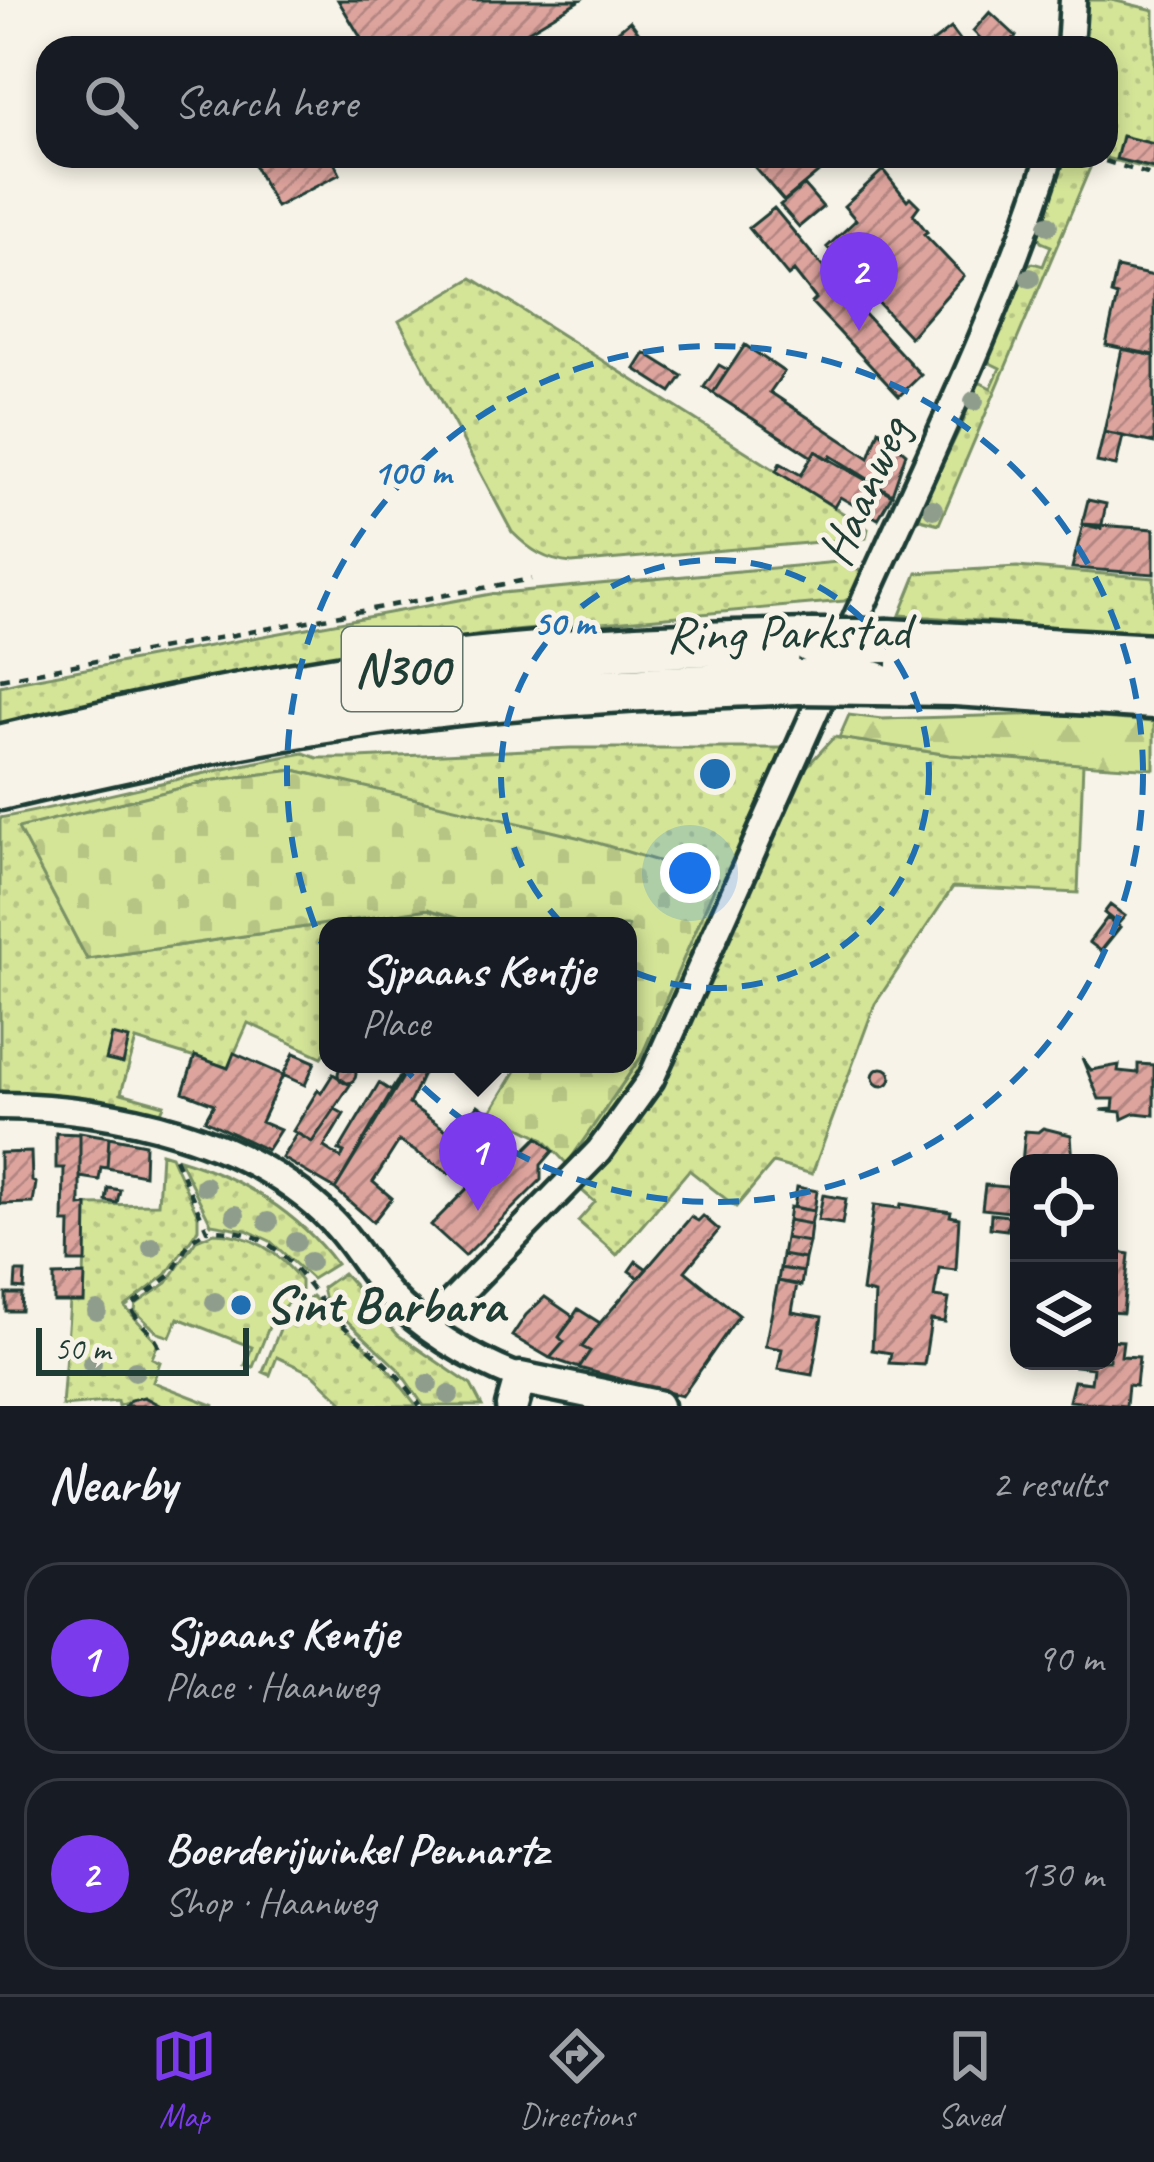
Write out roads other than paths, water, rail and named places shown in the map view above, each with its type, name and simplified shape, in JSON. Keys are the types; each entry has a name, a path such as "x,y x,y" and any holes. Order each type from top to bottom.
{"highway":[{"name":"Ring Parkstad","path":"0,747 172,706 432,664 644,646 888,641 1154,656"},
{"name":"Ring Parkstad","path":"0,788 189,744 446,704 561,693 798,682 975,685 1154,698"}],"street":[{"path":"1071,36 1073,0"},
{"name":"Haanweg","path":"427,1327 599,1151 651,1078 996,303 1046,168"},
{"path":"0,1106 99,1114 182,1136 252,1164 308,1200 345,1236 388,1292 516,1392 658,1406"}],"place":[{"name":"Boerderijwinkel Pennartz","path":"859,331"},
{"name":"Sjpaans Kentje","path":"478,1211"},
{"name":"Sint Barbara","path":"241,1305"}]}
